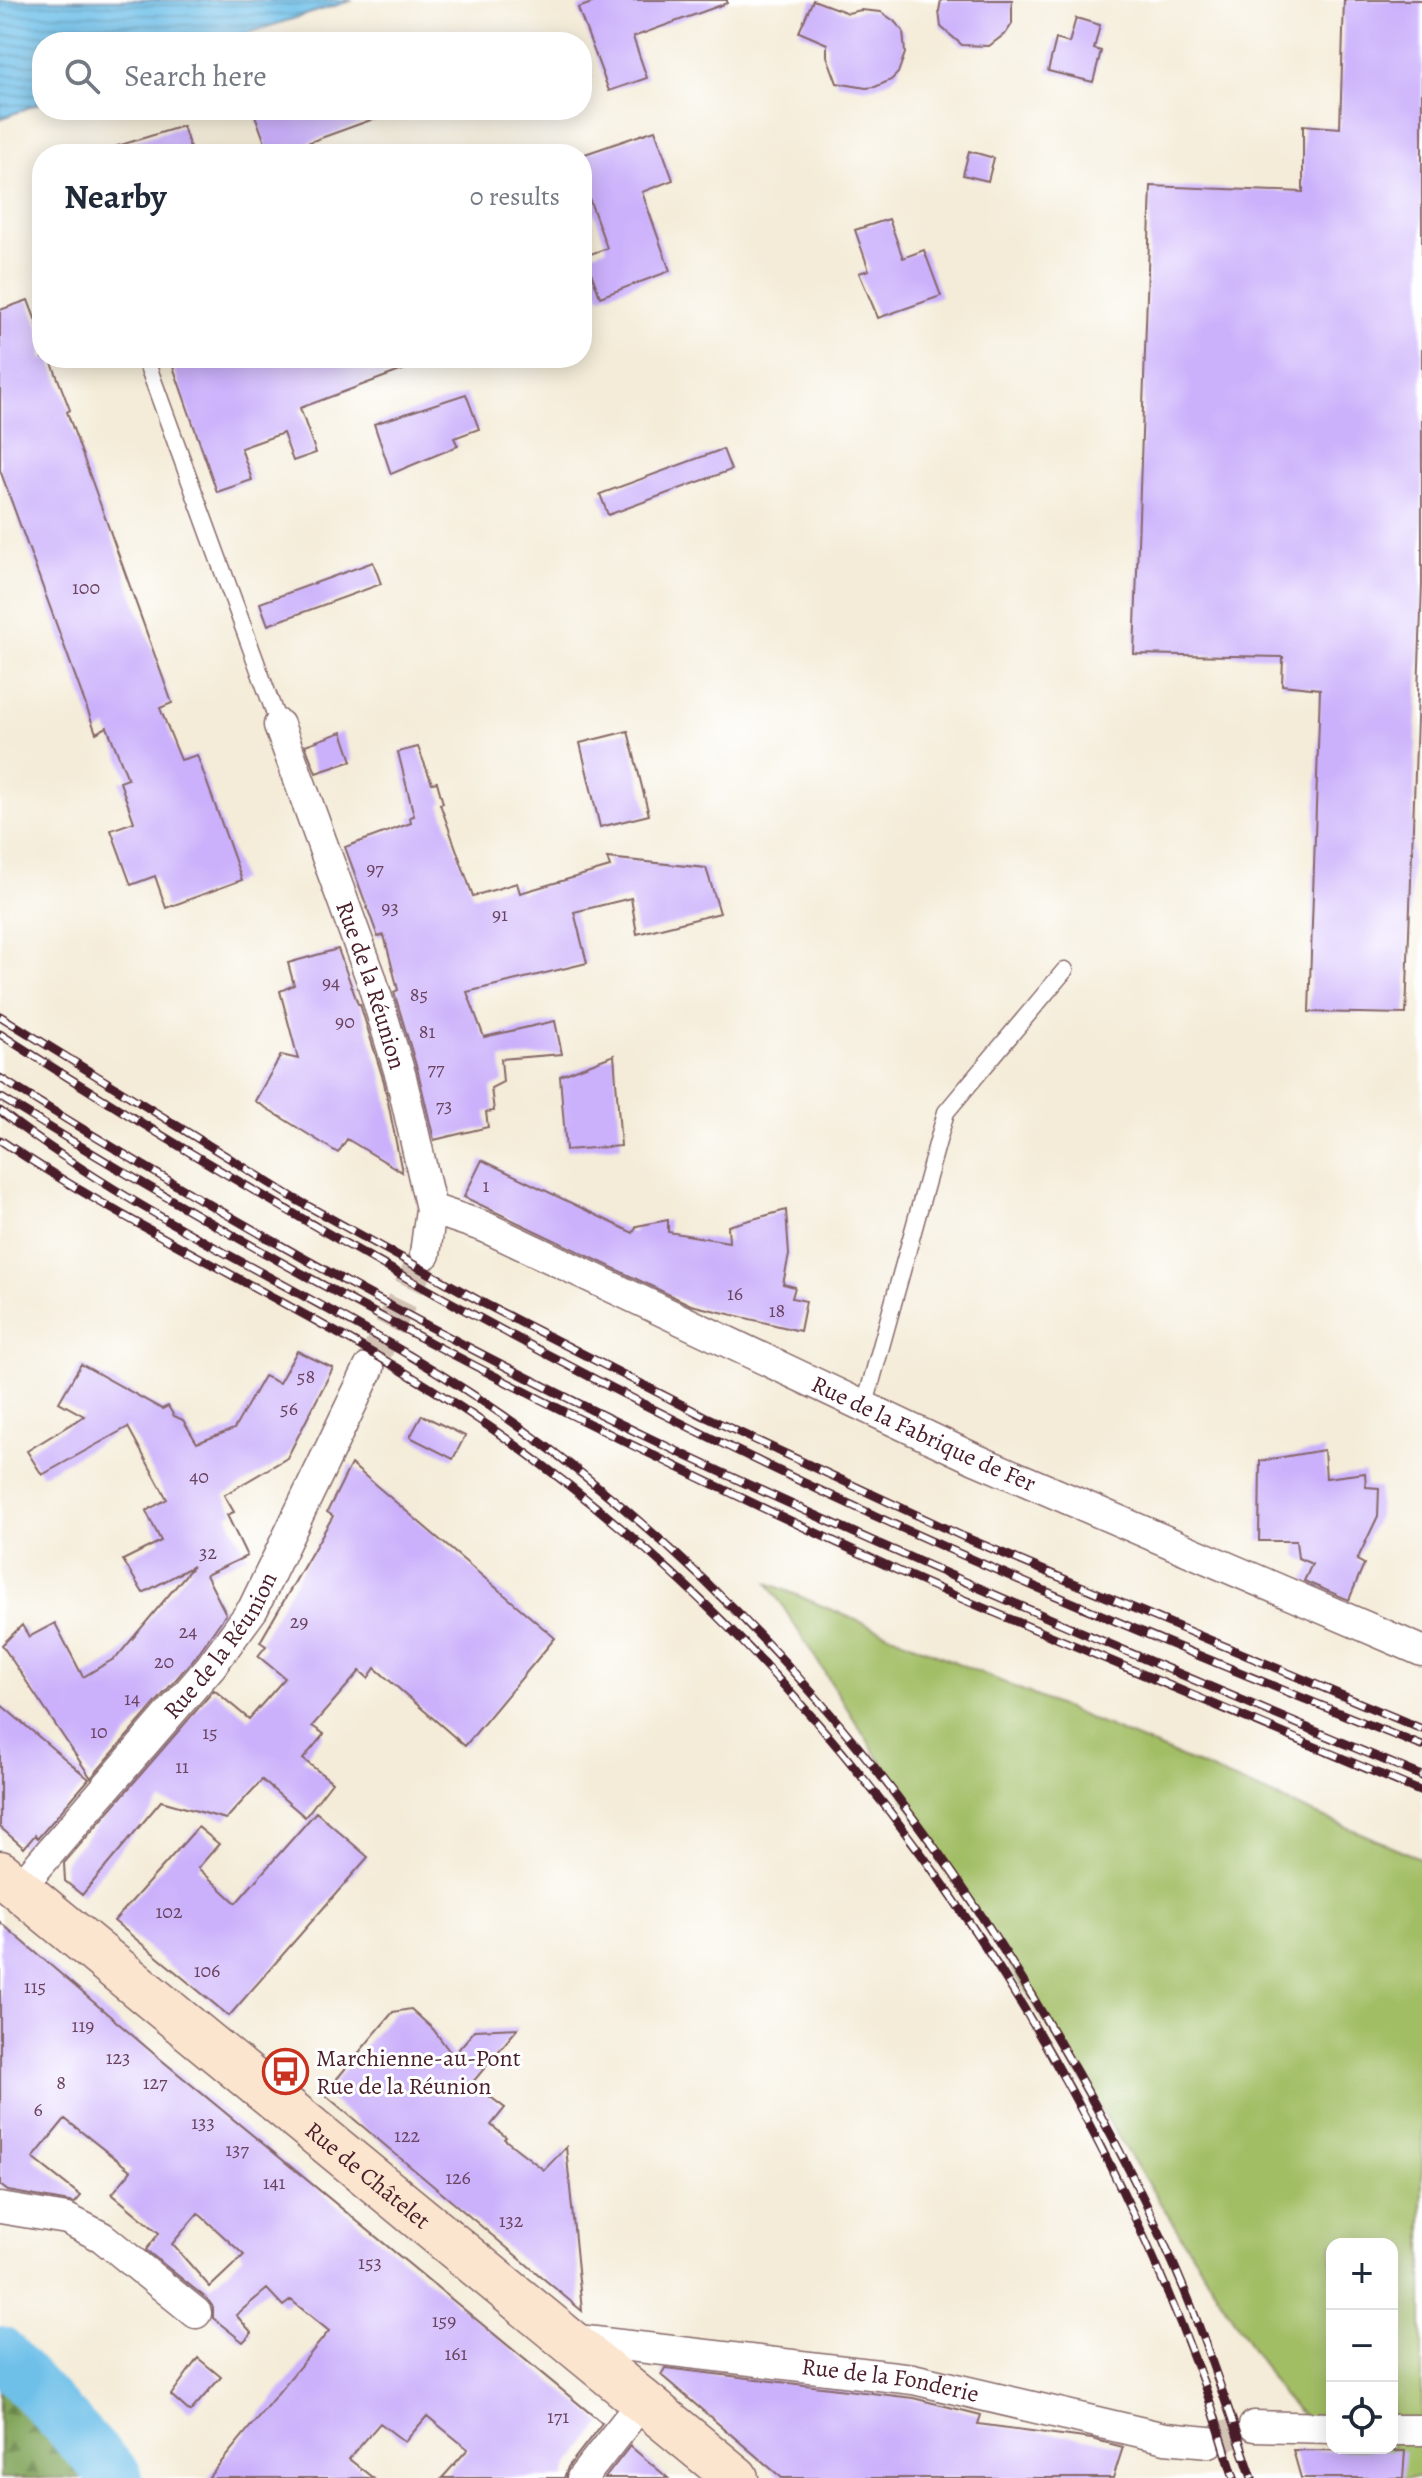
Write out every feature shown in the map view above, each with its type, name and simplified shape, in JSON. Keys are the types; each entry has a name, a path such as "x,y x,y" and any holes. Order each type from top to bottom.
{"main road":[{"name":"Rue de Châtelet","path":"9,1880 736,2478"}],"street":[{"name":"Rue de la Réunion","path":"279,725 371,978 401,1077 431,1209 425,1254"},
{"name":"Rue de la Fabrique de Fer","path":"431,1209 485,1227 975,1459 1422,1651"},
{"name":"Rue de la Réunion","path":"9,1880 211,1666 253,1609 369,1368"},
{"path":"0,2208 67,2219 102,2237 196,2313"},
{"name":"Rue de la Fonderie","path":"565,2339 913,2379 1165,2438 1209,2442"},
{"path":"582,2478 642,2402"},
{"path":"1254,2426 1326,2428"},
{"path":"1398,2430 1422,2430"}],"lane":[{"path":"149,368 279,725"},
{"path":"864,1408 946,1112 1065,970"}],"green space":[{"path":"768,1583 1422,1859 1422,2478 1367,2478 1342,2454 1398,2454 1398,2238 1326,2238 1326,2438 1281,2394"},
{"path":"0,2386 96,2478 0,2478"}],"water":[{"path":"0,0 353,0 251,32 32,32 32,106 0,119"}],"building":[{"path":"600,0 727,0 727,3 633,37 647,78 609,91 592,45 592,32 587,32 578,8"},
{"path":"813,0 848,13 861,10 881,12 894,21 903,31 905,53 898,73 875,87 837,83 827,56 827,44 799,32"},
{"path":"941,0 1012,0 1012,24 989,46 962,45 941,27"},
{"path":"1344,0 1422,0 1422,585 1406,1014 1309,1012 1320,689 1282,685 1283,657 1134,654 1151,186 1303,192 1303,125 1340,128"},
{"path":"1076,18 1100,25 1094,49 1101,51 1093,82 1048,71 1056,39 1069,43"},
{"path":"257,120 371,120 305,144 265,144"},
{"path":"183,126 189,144 124,144"},
{"path":"655,130 673,180 642,192 670,271 600,297 592,275 592,253 607,248 592,207 592,152"},
{"path":"969,151 994,158 988,181 963,175"},
{"path":"889,219 903,258 924,250 941,296 878,318 859,273 869,270 855,230"},
{"path":"28,300 32,311 32,368 54,368 172,703 160,708 181,760 197,755 242,880 166,908 155,876 131,885 111,830 134,822 120,782 128,779 107,727 96,733 0,470 0,310"},
{"path":"174,368 408,368 300,408 316,453 293,461 283,433 241,448 252,480 217,492"},
{"path":"466,394 479,429 454,438 458,446 391,474 374,424"},
{"path":"723,449 731,470 608,515 600,494"},
{"path":"373,562 381,584 268,625 260,603"},
{"path":"628,731 649,815 600,827 580,743"},
{"path":"342,732 352,761 316,773 305,745"},
{"path":"418,747 432,783 437,782 443,803 440,804 473,896 517,883 520,893 610,867 607,858 706,868 720,913 637,934 631,898 574,912 587,963 467,992 484,1037 555,1021 562,1054 501,1059 503,1082 491,1088 494,1111 486,1112 488,1127 434,1140 394,992 398,990 384,935 378,937 345,847 411,823 410,817 414,816 398,752"},
{"path":"338,949 360,1004 384,1082 402,1172 347,1139 338,1153 255,1101 281,1055 298,1059 280,991 294,985 288,963"},
{"path":"614,1055 621,1146 566,1150 560,1076"},
{"path":"482,1160 633,1233 637,1226 668,1220 668,1232 729,1242 728,1226 786,1210 789,1255 783,1284 795,1287 792,1298 806,1301 800,1331 691,1305 464,1197"},
{"path":"297,1351 333,1368 287,1458 224,1495 234,1512 227,1515 247,1556 206,1575 226,1614 197,1655 91,1778 2,1645 22,1625 29,1637 55,1623 83,1677 117,1657 193,1566 143,1593 123,1560 161,1541 146,1511 167,1499 128,1427 42,1475 27,1451 84,1416 59,1402 81,1364 162,1409 168,1406 174,1416 183,1420 197,1443 234,1429 264,1376 279,1383"},
{"path":"422,1415 465,1436 453,1459 410,1437"},
{"path":"1324,1450 1326,1478 1365,1473 1366,1487 1379,1488 1378,1516 1357,1560 1364,1564 1349,1600 1304,1581 1312,1564 1298,1558 1296,1541 1259,1541 1260,1461"},
{"path":"351,1464 555,1638 465,1746 375,1668 368,1678 360,1671 312,1726 324,1734 303,1759 332,1782 305,1817 262,1780 226,1819 161,1801 82,1895 65,1881 64,1863 214,1690 249,1719 285,1678 258,1656 266,1646 260,1642 333,1516 327,1512"},
{"path":"0,1704 89,1779 38,1838 35,1835 24,1848 0,1827"},
{"path":"316,1812 368,1857 229,2016 114,1921 198,1827 219,1844 198,1868 236,1903"},
{"path":"0,1922 159,2058 602,2423 568,2467 564,2478 442,2478 468,2449 427,2416 405,2442 380,2423 349,2459 373,2478 208,2478 329,2331 291,2300 283,2306 267,2289 236,2315 252,2333 243,2342 213,2318 213,2307 207,2299 146,2250 159,2233 112,2194 131,2171 65,2119 33,2158 81,2196 75,2203 8,2191 0,2185","holes":["198,2213 244,2255 210,2287 172,2244"]},
{"path":"411,2009 433,2029 453,2056 475,2030 518,2028 472,2083 505,2108 491,2125 544,2170 566,2147 582,2311 324,2094 393,2012"},
{"path":"198,2358 221,2377 190,2412 171,2395"},
{"path":"665,2368 913,2398 981,2415 978,2424 1092,2439 1123,2447 1113,2478 782,2478 661,2375"},
{"path":"630,2446 643,2457 668,2478 605,2478"},
{"path":"1293,2450 1326,2450 1326,2454 1398,2454 1398,2451 1405,2451 1403,2478 1301,2478"}],"waterway":[{"path":"0,2352 117,2478"}],"tunnel":[{"path":"369,1368 425,1254"},
{"path":"1209,2442 1254,2426"}],"railway":[{"path":"0,1016 297,1200 485,1304 704,1416 964,1537 1422,1729"},
{"path":"0,1034 342,1242 517,1338 695,1430 965,1556 1422,1746"},
{"path":"0,1078 254,1230 427,1325 602,1415 964,1581 1422,1776"},
{"path":"0,1097 330,1289 670,1464 948,1593 1422,1792"},
{"path":"0,1111 125,1196 389,1344 517,1425 600,1489 678,1556 752,1628 821,1703 886,1782 947,1864 1004,1951 1095,2104 1177,2272 1252,2478"},
{"path":"0,1140 125,1216 381,1358 443,1396 504,1437 621,1528 729,1628 830,1738 922,1856 1006,1980 1081,2109 1146,2242 1211,2403 1234,2478"}],"place":[{"name":"Marchienne-au-Pont Rue de la Réunion","path":"285,2072"}]}
